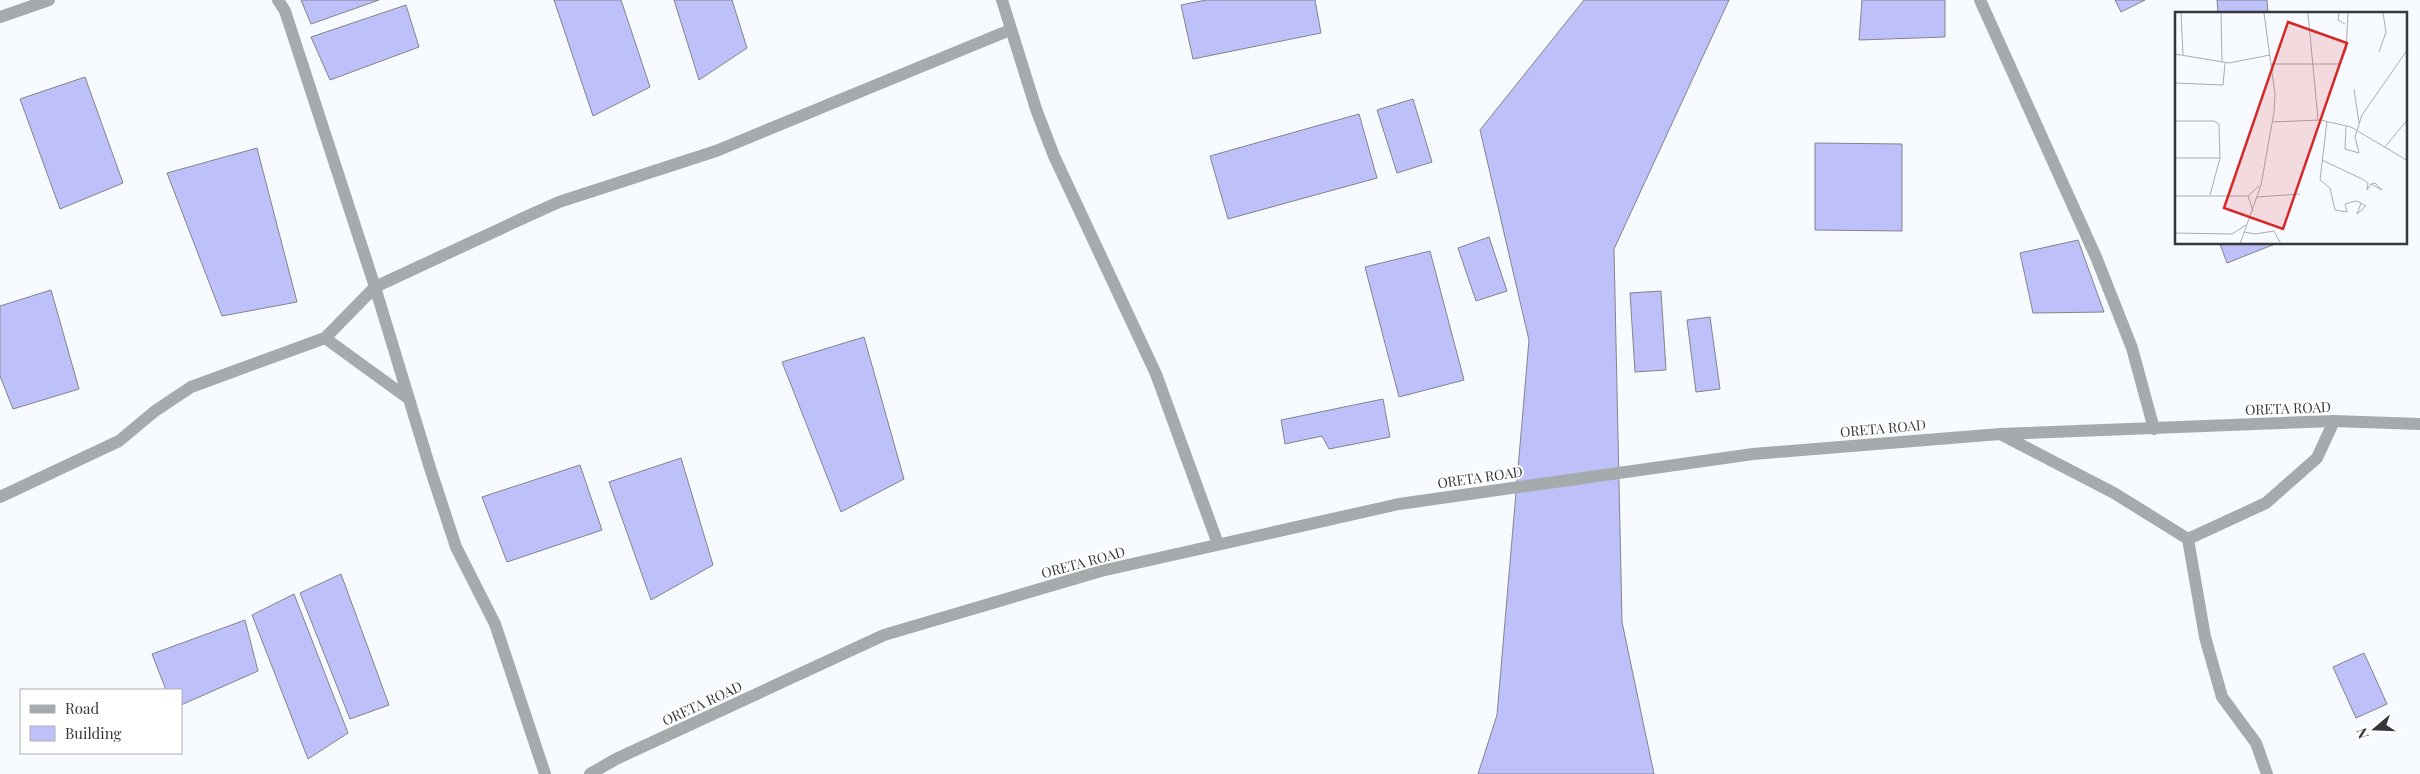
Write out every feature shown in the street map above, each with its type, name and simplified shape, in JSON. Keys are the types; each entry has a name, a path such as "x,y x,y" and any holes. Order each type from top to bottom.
{"street":[{"path":"0,17 49,0"},
{"path":"278,0 285,11 375,287 456,547 496,624 545,774"},
{"path":"1002,0 1036,109 1054,156 1156,374 1218,544"},
{"path":"1980,0 2096,257 2132,348 2154,429"},
{"path":"0,497 119,441 155,411 191,387 325,338 375,287 559,202 716,151 1010,30"},
{"path":"325,338 409,399"},
{"path":"2188,540 2266,503 2317,458 2334,421"},
{"name":"ORETA ROAD","path":"590,774 616,759 884,636 1101,571 1399,504 1753,454 2000,434 2334,421 2420,424"},
{"path":"2000,434 2114,493 2188,540 2205,638 2222,697 2256,743 2267,774"}],"building":[{"path":"301,0 379,0 311,24"},
{"path":"554,0 621,0 650,87 593,116"},
{"path":"674,0 732,0 747,48 699,80"},
{"path":"1206,0 1315,0 1321,33 1193,59 1181,5"},
{"path":"1584,0 1729,0 1614,249 1622,622 1654,774 1478,774 1497,715 1529,340 1480,130"},
{"path":"1862,0 1945,0 1945,37 1859,40"},
{"path":"2115,0 2145,0 2121,12"},
{"path":"2217,0 2267,0 2268,12 2218,12"},
{"path":"406,5 419,47 330,80 311,37"},
{"path":"85,77 123,183 60,209 20,99"},
{"path":"1413,99 1432,162 1397,173 1377,110"},
{"path":"1359,114 1377,178 1228,219 1210,156"},
{"path":"1815,143 1902,144 1902,231 1815,230"},
{"path":"257,148 297,302 222,316 167,173"},
{"path":"1489,237 1507,291 1476,301 1458,248"},
{"path":"2078,240 2104,312 2033,313 2020,253"},
{"path":"2220,245 2272,245 2227,263"},
{"path":"1430,251 1464,380 1399,397 1365,267"},
{"path":"51,290 79,389 13,409 0,376 0,306"},
{"path":"1661,291 1666,370 1635,372 1630,293"},
{"path":"1710,317 1720,389 1696,392 1687,320"},
{"path":"864,337 904,479 841,512 782,362"},
{"path":"1383,399 1390,437 1329,449 1322,436 1285,444 1281,420"},
{"path":"681,458 713,565 651,600 609,482"},
{"path":"580,465 602,530 507,562 482,497"},
{"path":"341,574 389,705 350,719 300,593"},
{"path":"294,594 348,733 308,759 252,615"},
{"path":"245,620 258,671 182,705 182,689 166,689 152,654"},
{"path":"2364,653 2387,704 2356,718 2333,667"}]}
